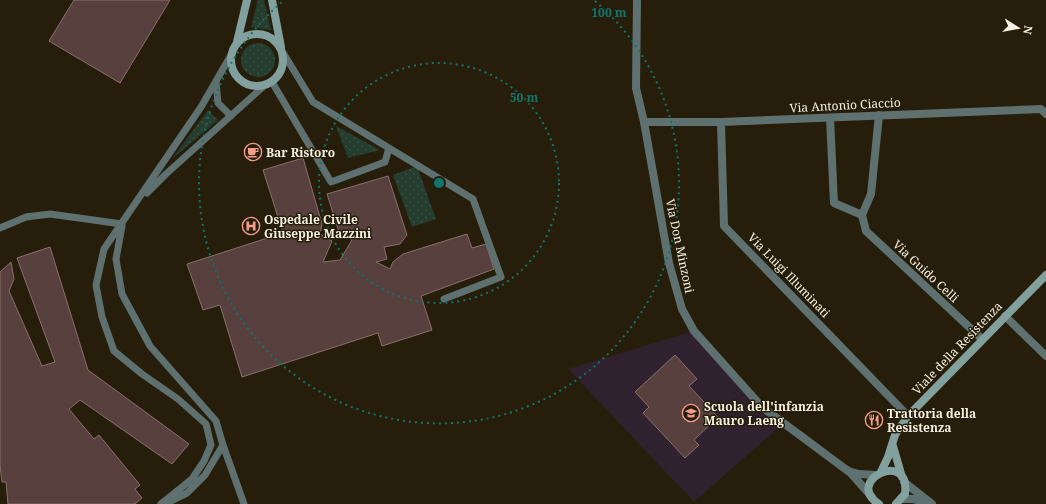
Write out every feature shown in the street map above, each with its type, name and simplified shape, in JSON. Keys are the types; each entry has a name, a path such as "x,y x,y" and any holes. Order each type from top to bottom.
{"street":[{"path":"247,0 237,43 231,55 231,64 234,73 239,80 256,87 268,84 278,76 282,68 282,51 272,0"},
{"name":"Via Don Minzoni","path":"637,0 636,88 644,122 669,263 682,309 694,331 762,407 848,471 859,474 878,473"},
{"path":"237,43 250,34 266,35 273,39 282,51"},
{"name":"Via Antonio Ciaccio","path":"644,122 721,122 1041,109 1046,114"},
{"path":"830,118 834,203 862,215 871,194 879,115"},
{"name":"Via Luigi Illuminati","path":"721,122 724,226 908,416"},
{"name":"Via Guido Celli","path":"862,215 866,231 982,339"},
{"name":"Viale della Resistenza","path":"875,502 870,486 885,465 899,426 982,339 1046,275"},
{"path":"1005,316 1046,356"},
{"path":"892,444 896,464 906,488 899,502"},
{"path":"848,471 875,502"},
{"path":"878,473 892,471 932,504"},
{"path":"899,502 913,499 932,504"}],"lane":[{"path":"282,51 313,102 474,199 501,278 444,299"},
{"path":"161,504 192,479 211,445 206,424 178,399 142,374 114,351 102,318 96,285 104,249 201,107 231,55"},
{"path":"216,82 218,103 230,116"},
{"path":"134,206 166,174 268,84 330,182 385,162 389,148"},
{"path":"0,228 26,217 50,214 122,224"},
{"path":"122,224 116,259 122,294 150,346 216,421 223,446 244,504"},
{"path":"165,504 188,493 205,475 223,446"}],"shaded area":[{"name":"Scuola dell'infanzia Mauro Laeng","path":"694,331 759,403 784,423 694,502 568,369"}],"green space":[{"path":"258,0 264,0 271,30 251,27"},
{"path":"255,43 261,43 270,48 274,54 274,66 270,72 261,77 255,77 246,72 241,63 241,57 246,48"},
{"path":"208,110 218,120 172,159"},
{"path":"336,126 380,150 348,158"},
{"path":"417,166 436,219 412,227 393,175"}],"building":[{"path":"74,0 170,0 120,83 49,41"},
{"path":"303,158 322,224 320,234 332,241 323,262 340,260 352,240 339,232 327,194 388,176 407,235 400,244 384,247 387,259 376,262 390,269 393,262 403,254 467,234 472,248 486,244 494,269 421,296 432,330 382,346 378,333 242,377 220,305 203,310 187,264 283,233 263,170"},
{"path":"50,247 88,370 189,444 172,464 80,400 69,409 94,439 99,435 140,485 135,489 142,498 135,504 8,504 6,482 2,482 0,465 0,272 11,262 14,279 9,291 42,366 55,362 17,258"},
{"path":"675,355 697,379 689,386 718,417 694,440 699,445 685,458 643,413 649,407 635,392"}],"place":[{"name":"Bar Ristoro","path":"253,152"},
{"name":"Ospedale Civile Giuseppe Mazzini","path":"251,226"},
{"name":"Scuola dell'infanzia Mauro Laeng","path":"691,413"},
{"name":"Trattoria della Resistenza","path":"874,420"}]}
